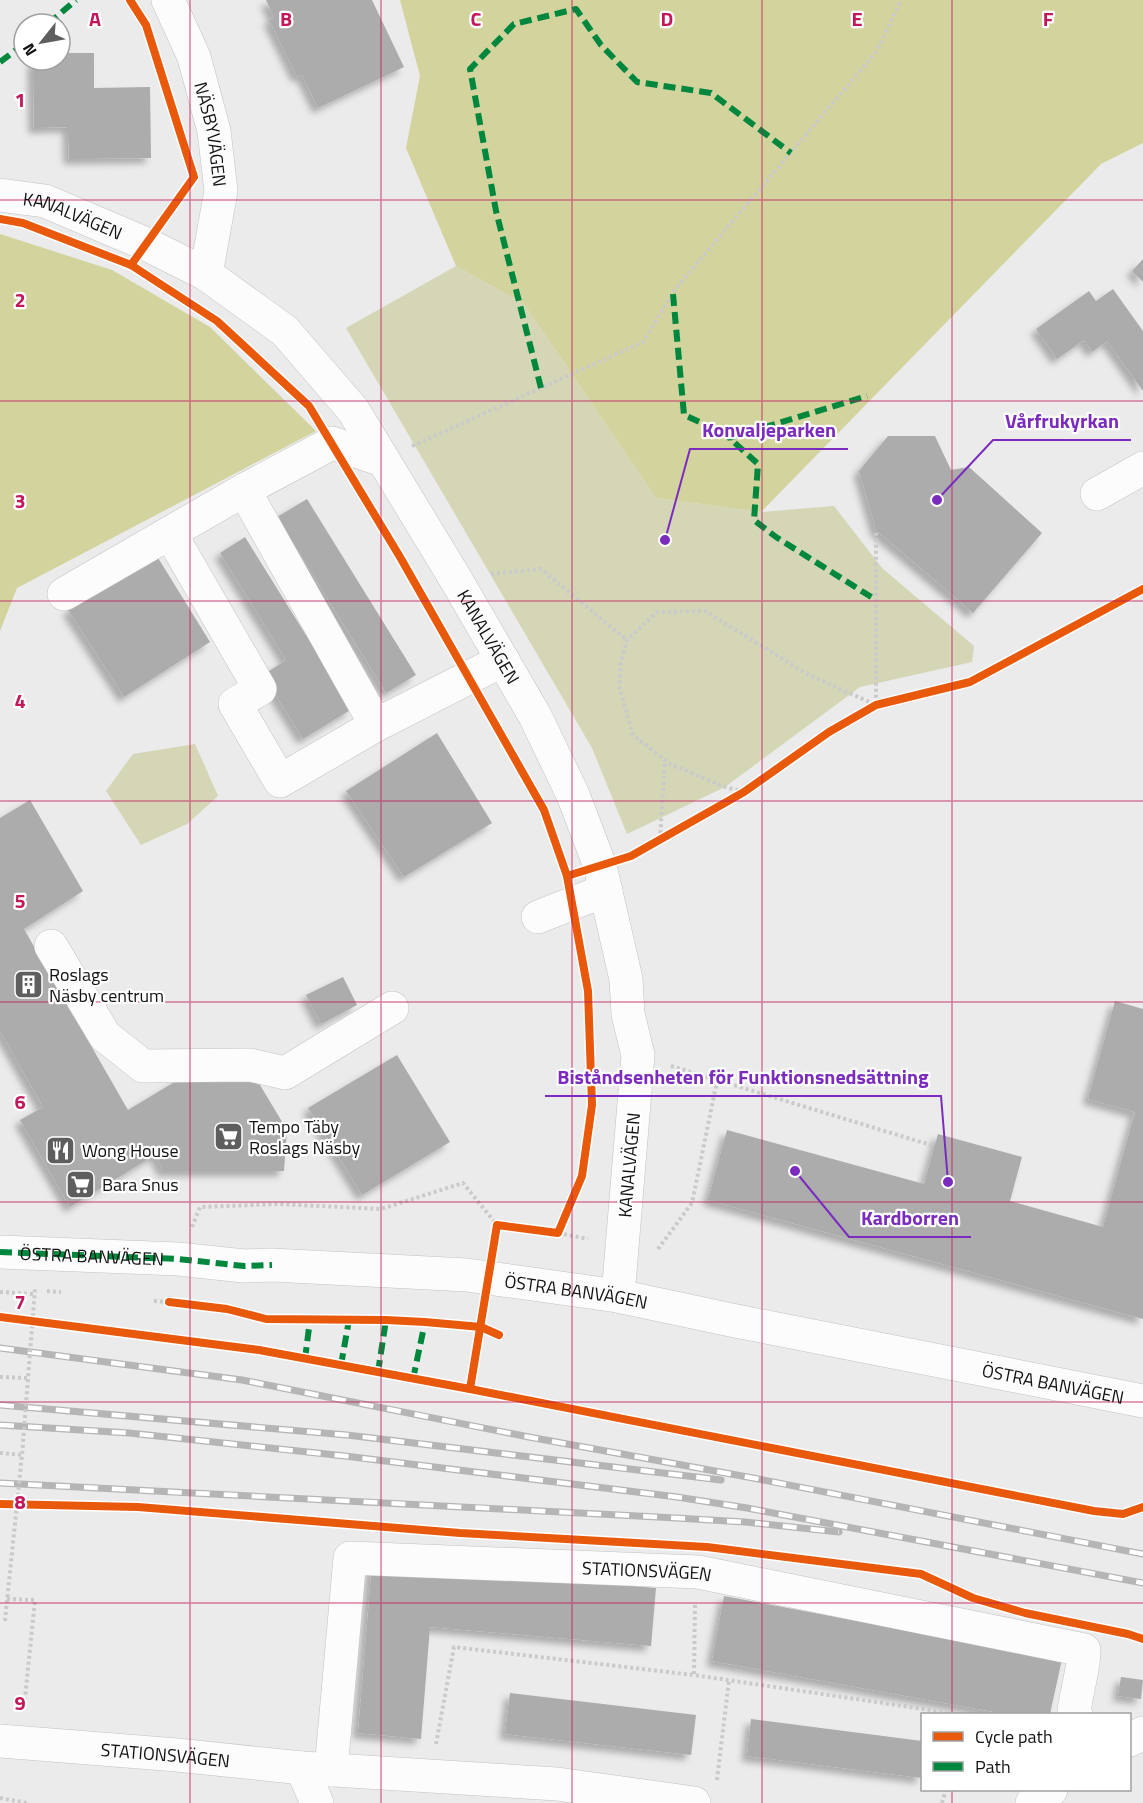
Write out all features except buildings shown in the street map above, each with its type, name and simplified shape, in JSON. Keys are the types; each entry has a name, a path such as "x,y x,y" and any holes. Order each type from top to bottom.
{"street":[{"name":"NÄSBYVÄGEN","path":"168,0 194,57 214,131 221,191 206,274"},
{"name":"KANALVÄGEN","path":"0,195 45,201 146,244 206,274 285,332 353,410 535,716 573,795 600,866 626,979 628,1014 638,1055 618,1296"},
{"path":"64,594 244,490 332,443 382,460"},
{"path":"1097,494 1143,468"},
{"path":"244,490 376,725"},
{"path":"170,533 260,689 235,704 280,781 376,725 502,660"},
{"path":"538,917 606,890"},
{"path":"51,946 105,1036 143,1066 250,1065 285,1073 392,1008"},
{"name":"ÖSTRA BANVÄGEN","path":"0,1252 178,1259 244,1266 272,1265 467,1275 618,1296 1143,1401"},
{"name":"STATIONSVÄGEN","path":"317,1769 350,1558 698,1572 1084,1650 1074,1710 1076,1713"},
{"name":"STATIONSVÄGEN","path":"0,1741 317,1769 705,1792"},
{"path":"317,1769 317,1803"},
{"path":"1032,1803 1050,1791"}],"path":[{"path":"382,460 643,342 676,288 877,51 900,0"},
{"path":"876,530 876,705"},
{"path":"455,578 541,569 627,640"},
{"path":"744,792 724,787 665,760 633,735 619,686 621,661 627,640 657,612 705,611 809,675 876,705"},
{"path":"867,711 876,705 886,703"},
{"path":"660,839 665,760"},
{"path":"735,798 753,786"},
{"path":"650,845 669,834"},
{"path":"638,1055 934,1146"},
{"path":"558,1233 658,1249 692,1203 717,1081"},
{"path":"153,1301 169,1302 178,1259 200,1207 279,1204 381,1209 463,1184 497,1225"},
{"path":"0,1292 34,1292 22,1455 5,1622"},
{"path":"20,1319 40,1321"},
{"path":"0,1377 27,1378"},
{"path":"0,1453 22,1455"},
{"path":"7,1599 35,1600 23,1713"},
{"path":"694,1619 694,1674"},
{"path":"436,1746 454,1647 694,1674 950,1713"},
{"path":"705,1792 729,1680"},
{"path":"0,1798 27,1803"}],"green space":[{"path":"400,0 1143,0 1143,143 1101,164 761,512 656,498 524,304 456,266 406,148 420,76"},
{"path":"0,234 112,270 210,327 316,431 17,588 0,631"},
{"path":"456,266 524,304 656,498 761,512 834,506 882,568 974,646 972,662 860,687 725,787 627,834 592,748 346,328"},
{"path":"195,744 218,796 187,824 141,845 106,791 133,754"}],"railway":[{"path":"0,1348 242,1380 1143,1554"},
{"path":"0,1405 347,1435 721,1480"},
{"path":"0,1425 129,1433 345,1456 677,1497 747,1508 1143,1583"},
{"path":"0,1483 745,1522 839,1532"}],"marked path":[{"path":"62,12 76,0"},
{"path":"541,388 496,211 470,69 514,24 576,9 601,45 637,82 711,93 791,153"},
{"path":"0,62 12,53"},
{"path":"673,294 684,415 724,433 758,464 754,520 776,537 876,600"},
{"path":"729,438 867,396"},
{"path":"0,1252 178,1259 244,1266 272,1265"},
{"path":"305,1359 310,1320"},
{"path":"341,1365 349,1320"},
{"path":"378,1372 386,1320"},
{"path":"413,1379 425,1322"}],"cycle path":[{"path":"130,0 146,25 194,177 131,265"},
{"path":"0,219 23,223 131,265 217,321 309,406 400,557 544,810 567,876 588,991 592,1105 582,1176 558,1233 497,1225 470,1389"},
{"path":"567,876 631,856 744,792 829,732 876,705 970,682 1143,589"},
{"path":"169,1302 227,1309 266,1319 425,1322 481,1327 499,1335"},
{"path":"0,1317 259,1350 1094,1511 1123,1514 1143,1507"},
{"path":"0,1504 138,1507 460,1533 707,1547 921,1574 973,1598 1025,1613 1143,1639"}],"place":[{"name":"Vårfrukyrkan","path":"937,500"},
{"name":"Konvaljeparken","path":"665,540"},
{"name":"Roslags Näsby centrum","path":"28,984"},
{"name":"Tempo Täby Roslags Näsby","path":"228,1136"},
{"name":"Wong House","path":"61,1150"},
{"name":"Kardborren","path":"795,1171"},
{"name":"Biståndsenheten för Funktionsnedsättning","path":"948,1182"},
{"name":"Bara Snus","path":"81,1184"}]}
